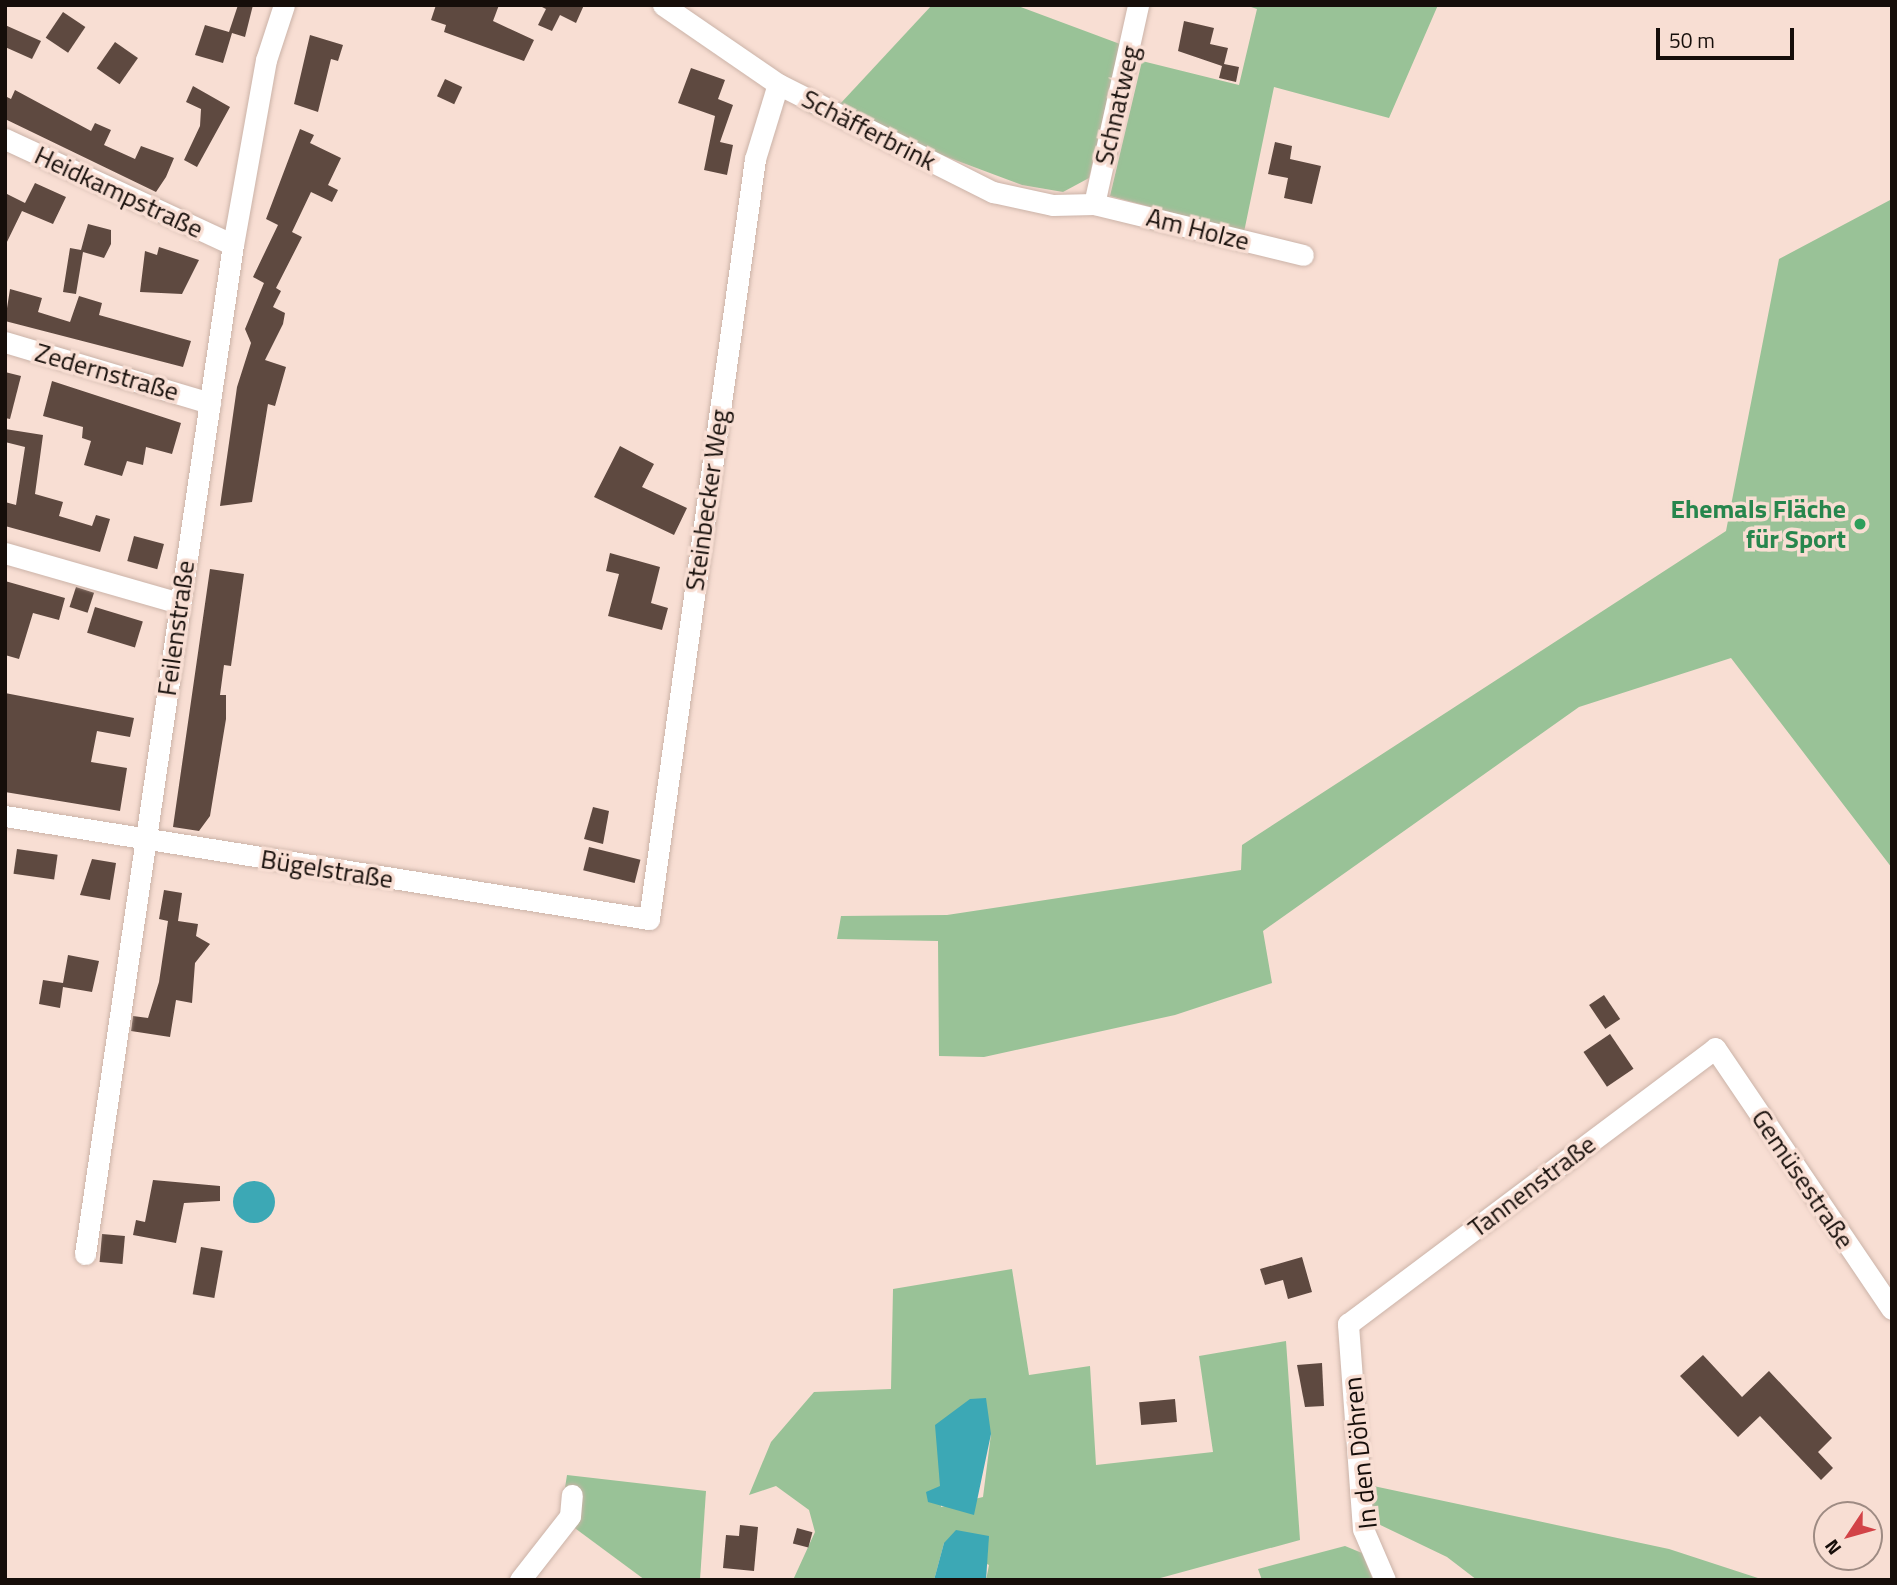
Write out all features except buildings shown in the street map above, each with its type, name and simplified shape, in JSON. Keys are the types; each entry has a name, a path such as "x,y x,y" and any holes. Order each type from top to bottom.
{"street":[{"name":"Feilenstraße","path":"85,1254 233,245 266,60 284,5"},
{"name":"Schäfferbrink","path":"663,5 779,84 993,192 1053,205 1094,204"},
{"name":"Schnatweg","path":"1094,204 1138,5"},
{"name":"Steinbecker Weg","path":"649,919 755,159 779,84"},
{"name":"Heidkampstraße","path":"5,139 233,245"},
{"name":"Am Holze","path":"1094,204 1303,254"},
{"name":"Zedernstraße","path":"5,342 210,402"},
{"path":"5,553 179,603"},
{"name":"Bügelstraße","path":"5,816 649,919"},
{"name":"Gemüsestraße","path":"1715,1048 1892,1309"},
{"name":"Tannenstraße","path":"1348,1324 1715,1048"},
{"name":"In den Döhren","path":"1348,1324 1363,1529 1385,1580"},
{"path":"520,1580 570,1516 572,1495"}],"green space":[{"path":"932,5 1015,5 1120,44 1089,178 1063,192 1022,185 899,139 840,104"},
{"path":"1245,5 1438,5 1389,118 1274,87 1244,232 1110,196 1142,61 1239,85 1257,9"},
{"path":"1892,199 1892,868 1731,658 1579,707 1263,931 1272,983 1175,1015 984,1057 939,1056 938,941 837,939 841,916 947,915 1241,870 1242,845 1726,531 1779,259"},
{"path":"1012,1269 1029,1375 1090,1366 1096,1465 1213,1452 1199,1356 1286,1341 1300,1540 1153,1580 986,1580 989,1565 944,1543 934,1580 793,1580 815,1532 809,1510 776,1486 749,1495 771,1442 814,1392 891,1389 893,1289","holes":["991,1434 983,1497 941,1507 940,1466"]},
{"path":"567,1475 706,1491 700,1580 645,1580 572,1526 561,1514"},
{"path":"1364,1484 1669,1549 1764,1580 1477,1580 1447,1557 1372,1521"},
{"path":"1345,1546 1362,1553 1373,1580 1262,1580 1258,1569"}],"water":[{"path":"254,1181 269,1187 275,1202 269,1217 254,1223 239,1217 233,1202 239,1187"},
{"path":"986,1398 991,1434 974,1515 928,1502 926,1492 940,1486 935,1425 970,1399"},
{"path":"956,1530 989,1536 986,1580 934,1580 944,1543"}],"place":[{"name":"Ehemals Fläche für Sport","path":"1860,524"}]}
